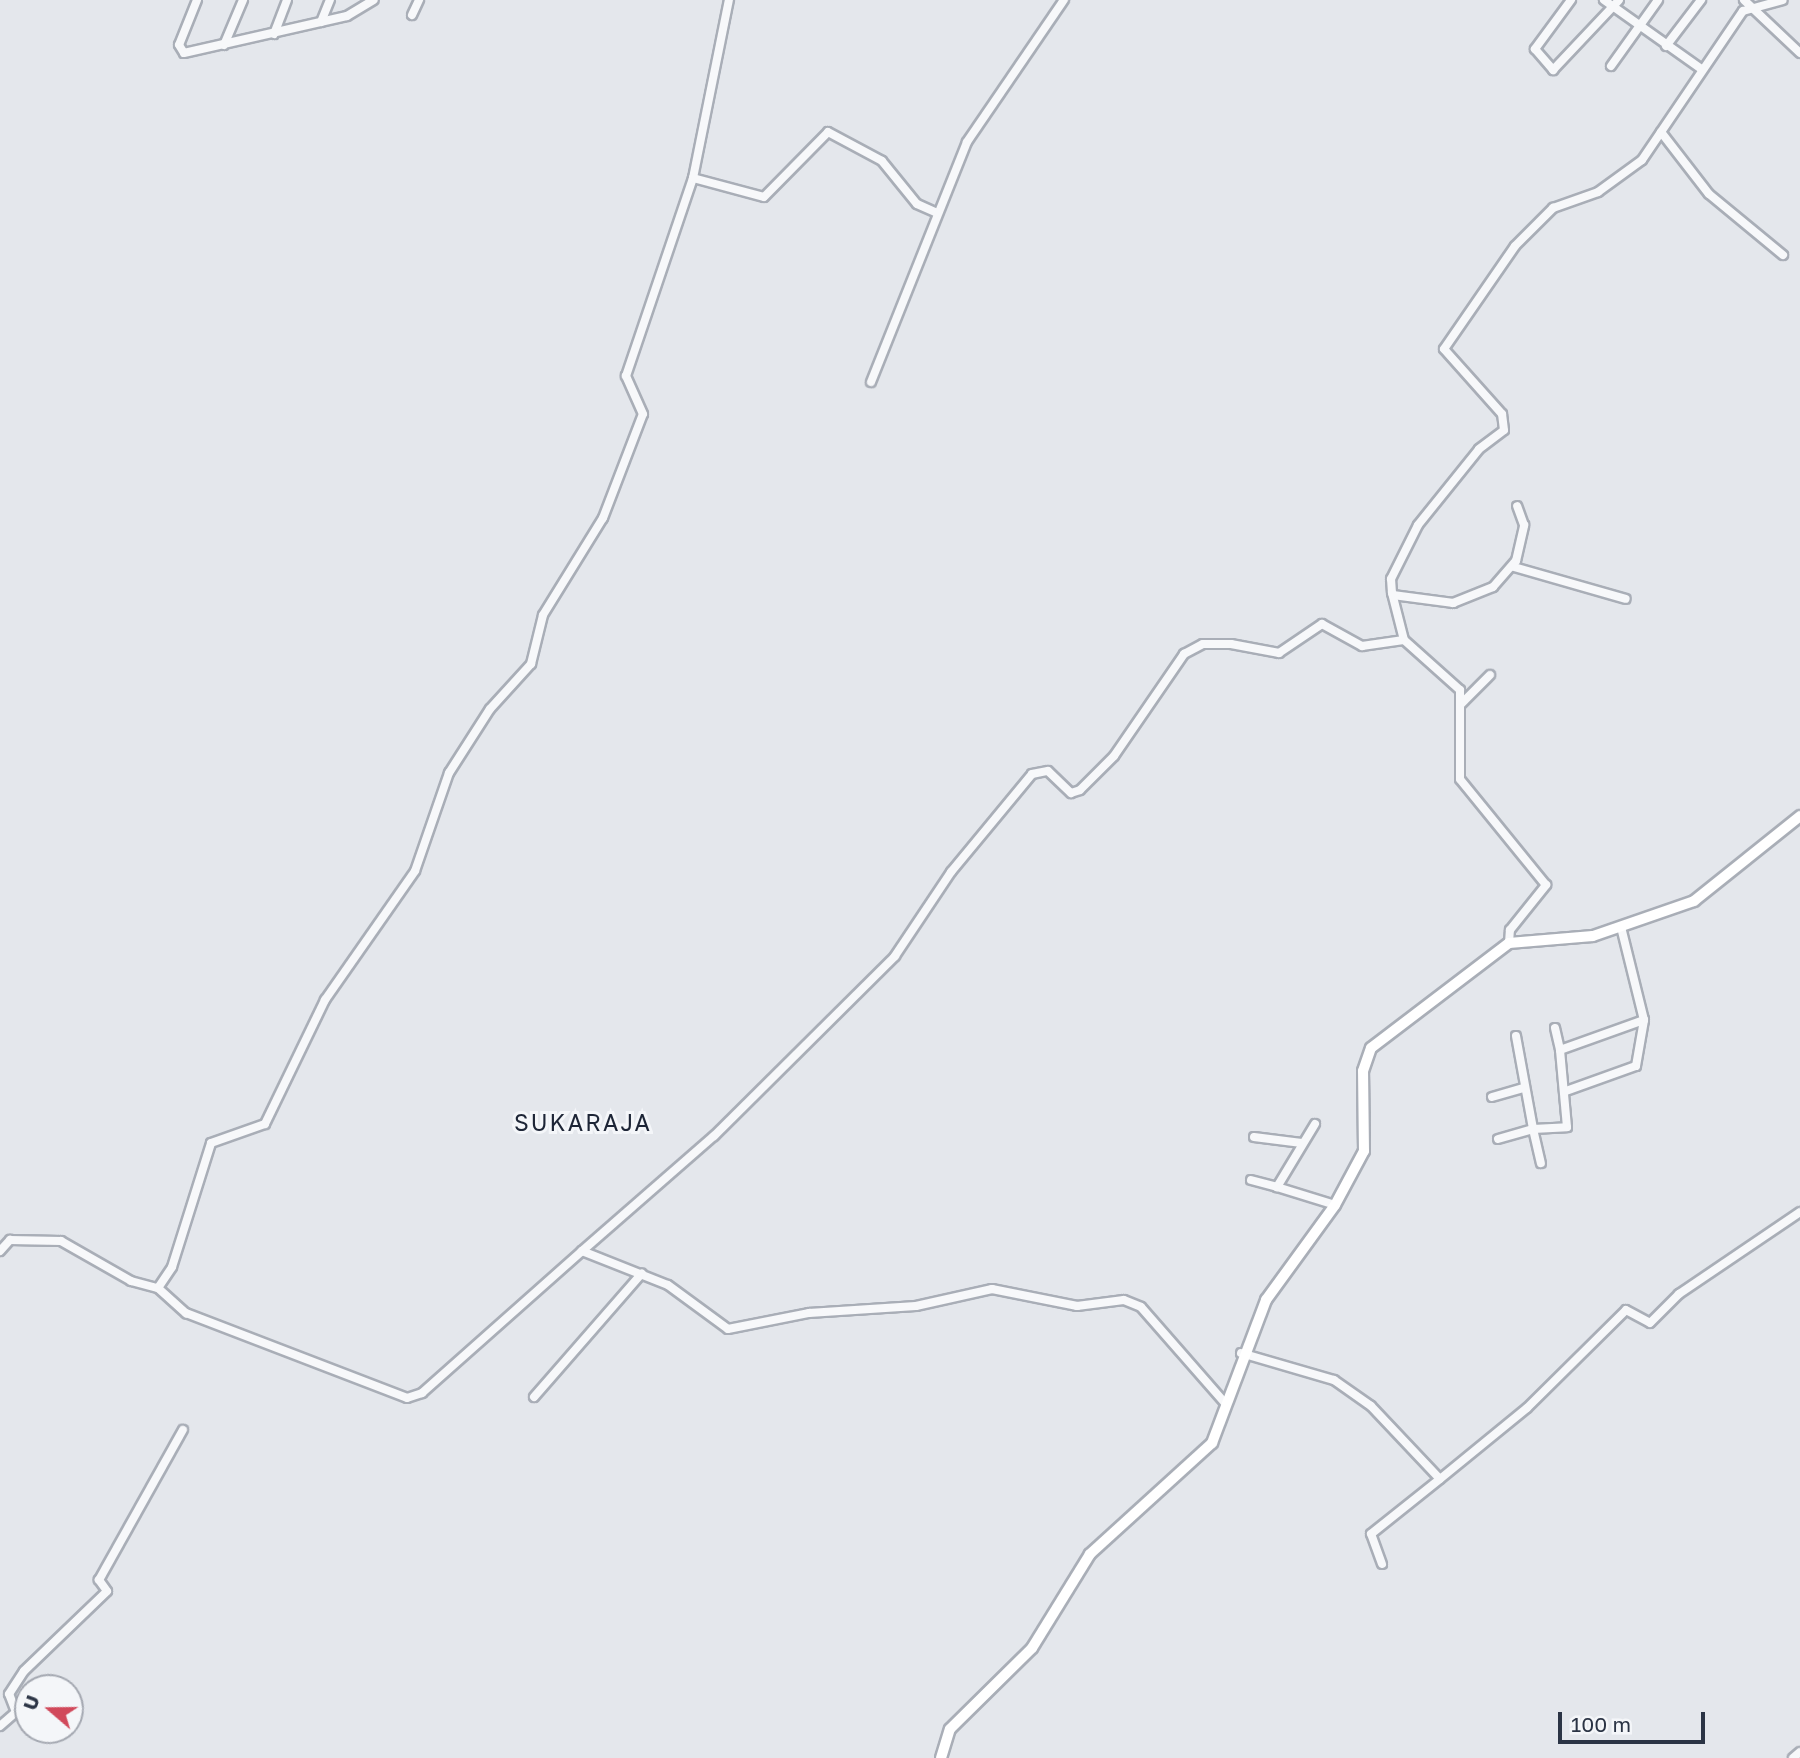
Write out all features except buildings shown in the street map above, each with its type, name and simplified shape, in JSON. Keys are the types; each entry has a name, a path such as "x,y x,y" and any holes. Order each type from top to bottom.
{"main road":[{"path":"941,1758 950,1729 1032,1648 1090,1554 1205,1453 1241,1353 1266,1300 1335,1205 1368,1136 1363,1071 1371,1048 1509,943 1539,937 1566,942 1621,927 1693,901 1800,816"}],"street":[{"path":"197,0 180,50 224,45 321,22 374,0"},
{"path":"224,45 243,0"},
{"path":"274,34 287,0"},
{"path":"321,22 330,0"},
{"path":"412,15 418,0"},
{"path":"158,1288 172,1267 211,1143 265,1124 325,1000 415,871 449,774 490,709 531,664 543,615 603,518 644,409 626,387 626,376 693,178 729,0"},
{"path":"871,382 935,212 986,108 1064,0"},
{"path":"1571,0 1535,49 1553,70 1616,4"},
{"path":"1604,0 1616,4 1639,27 1700,68"},
{"path":"1611,66 1658,0"},
{"path":"1666,46 1701,0"},
{"path":"1748,2 1783,0"},
{"path":"1748,2 1800,53"},
{"path":"1509,943 1510,930 1546,885 1460,779 1455,755 1460,691 1404,640 1391,579 1418,525 1479,449 1504,430 1502,414 1448,359 1448,335 1515,246 1553,208 1614,183 1642,160 1700,68 1748,2"},
{"path":"693,178 764,197 828,132 882,161 916,204 935,212"},
{"path":"1661,132 1709,194 1783,255"},
{"path":"1393,596 1461,602 1493,587 1514,567 1524,525 1517,506"},
{"path":"1514,567 1626,598"},
{"path":"0,1251 10,1240 61,1241 131,1282 158,1288 186,1313 407,1398 422,1393 714,1136 895,956 951,872 1032,774 1048,771 1071,793 1080,790 1114,756 1184,654 1217,644 1279,653 1322,624 1362,646 1404,640"},
{"path":"1461,704 1490,675"},
{"path":"1566,1091 1636,1066 1644,1020 1621,927"},
{"path":"1560,1050 1644,1020"},
{"path":"1498,1139 1533,1129 1569,1125 1555,1028"},
{"path":"1516,1036 1524,1088 1541,1163"},
{"path":"1492,1097 1524,1088"},
{"path":"1277,1187 1315,1124"},
{"path":"1254,1137 1302,1143"},
{"path":"1251,1180 1335,1205"},
{"path":"1382,1564 1371,1534 1527,1408 1626,1310 1650,1323 1681,1292 1800,1212"},
{"path":"582,1251 642,1273 729,1329 809,1313 916,1306 1002,1288 1077,1306 1132,1302 1225,1403"},
{"path":"534,1397 642,1273"},
{"path":"1241,1353 1334,1380 1371,1406 1440,1479"},
{"path":"0,1726 16,1712 9,1694 24,1671 107,1591 99,1580 183,1430"},
{"path":"1793,1758 1800,1752"}],"district":[{"name":"SUKARAJA","path":"583,1122"}]}
